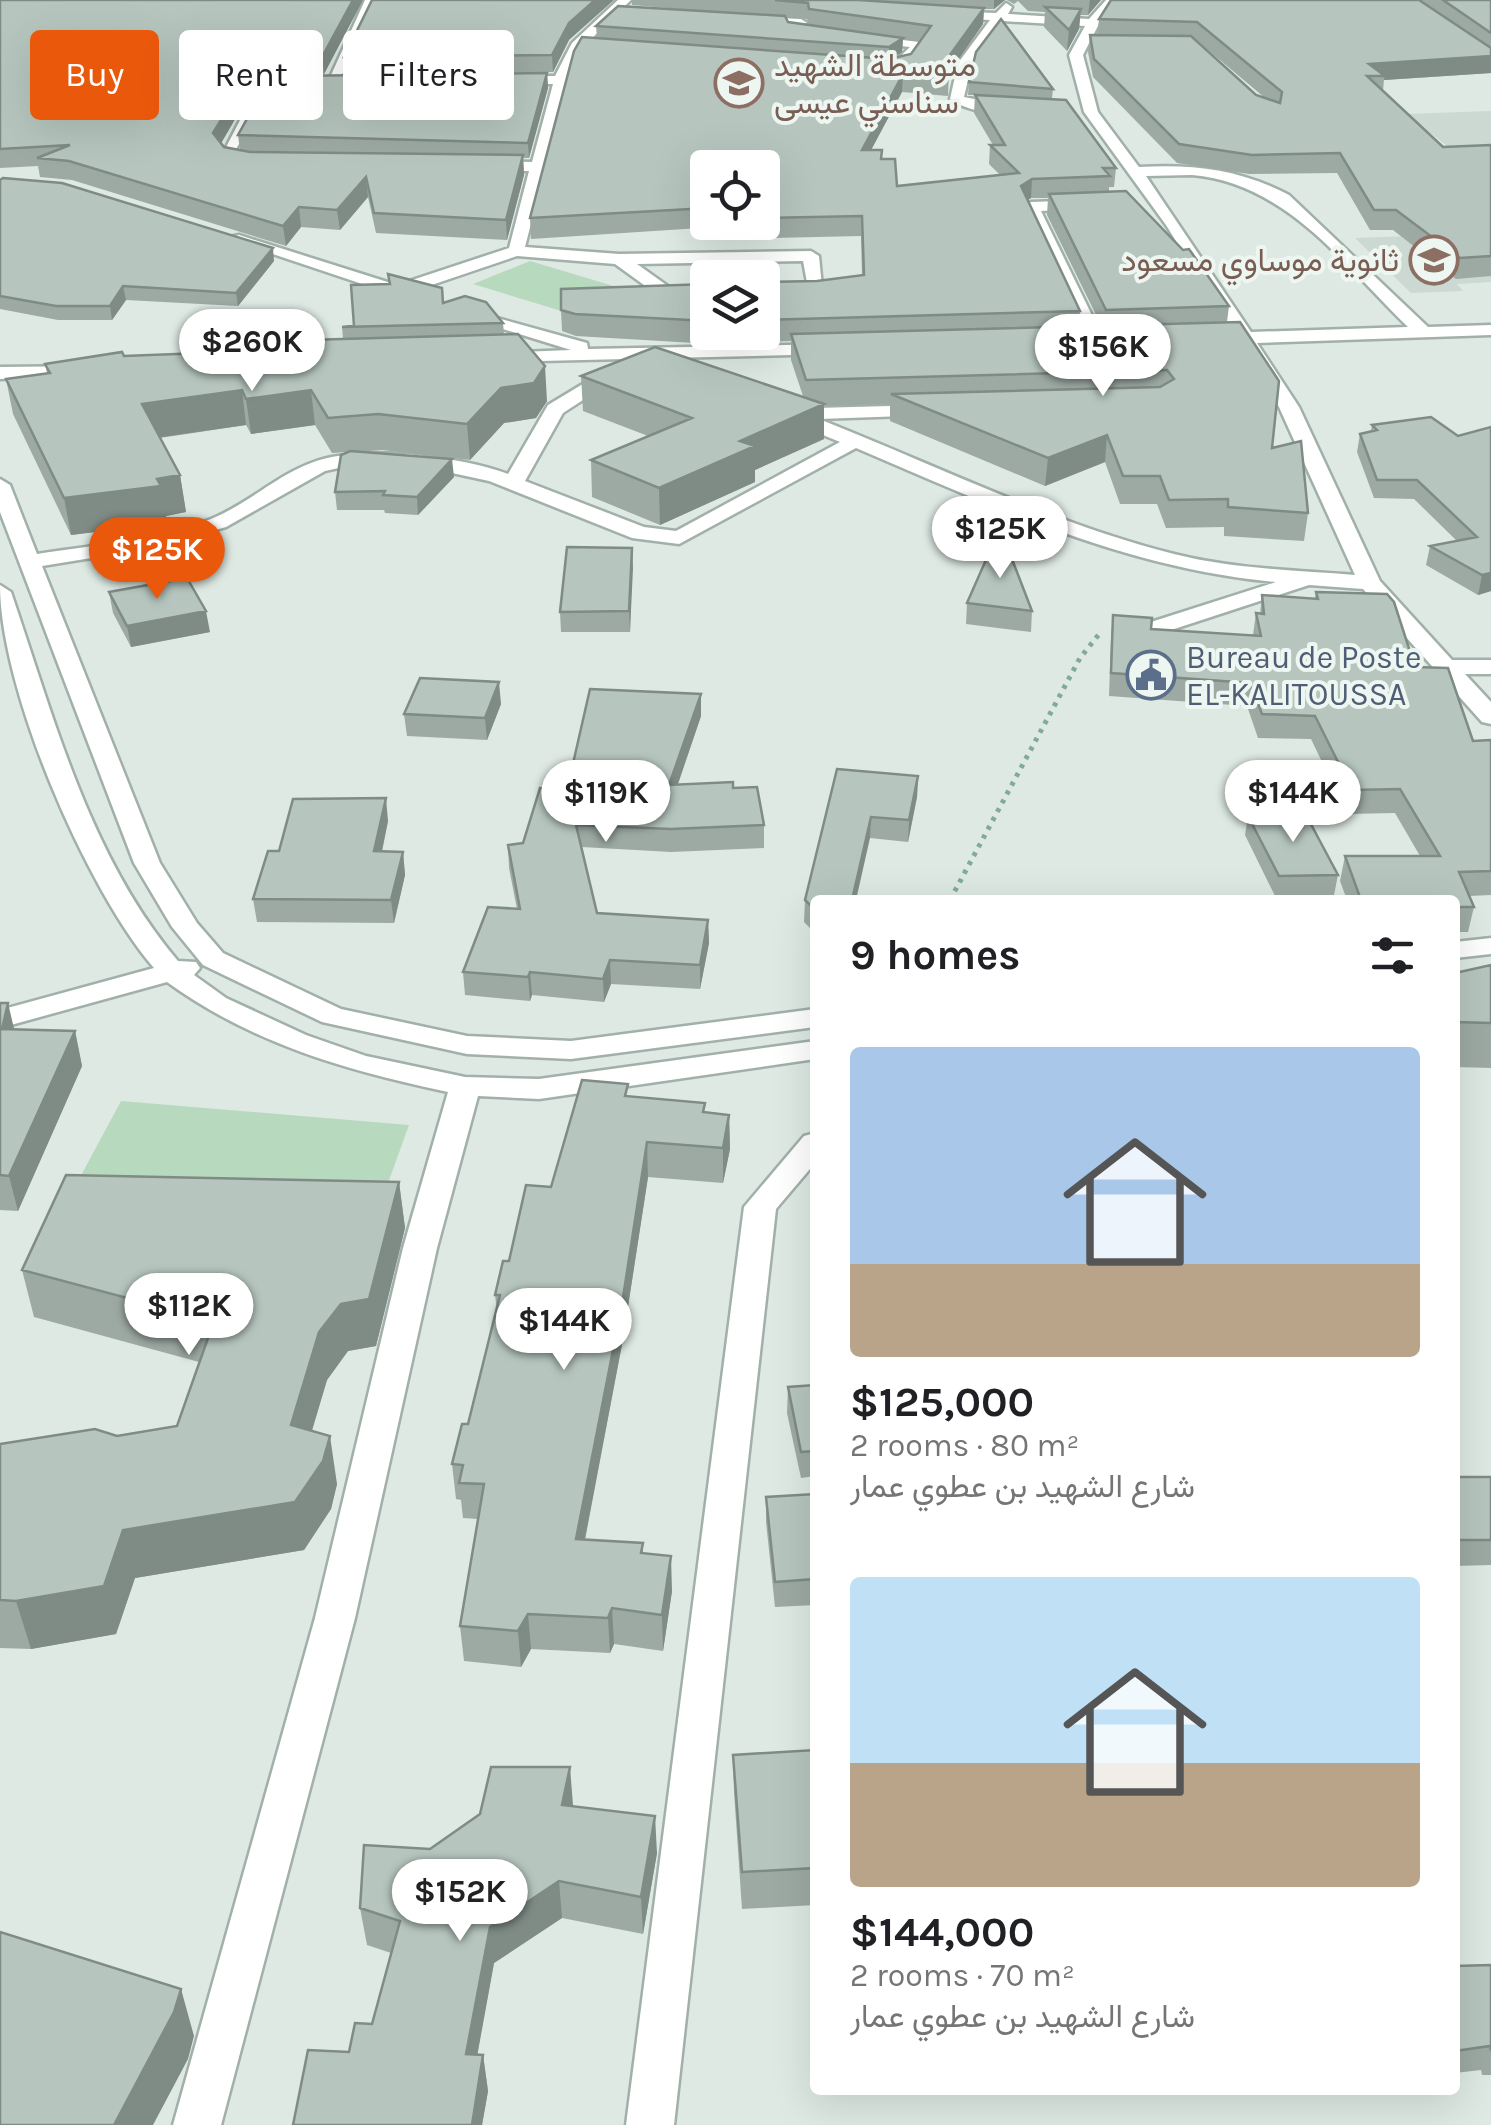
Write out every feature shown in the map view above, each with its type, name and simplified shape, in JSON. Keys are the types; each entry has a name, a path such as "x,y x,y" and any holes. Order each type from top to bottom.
{"street":[{"path":"332,81 371,0"},
{"path":"942,14 951,0"},
{"path":"1010,0 960,72 955,89 965,104 1022,109"},
{"path":"1113,0 1093,23 1079,74 1082,111 1132,172 1147,203 1245,338 1288,407 1370,583 1450,667 1491,717"},
{"path":"794,32 811,6"},
{"path":"516,251 560,80 577,46 623,8"},
{"path":"926,13 1093,23"},
{"path":"740,20 813,34"},
{"path":"851,37 919,44 902,66 880,68"},
{"path":"577,46 594,48"},
{"path":"514,80 560,80"},
{"path":"271,162 234,160 226,154 262,90 281,82 343,81"},
{"path":"462,166 539,167"},
{"path":"1132,172 1208,168 1264,186 1283,198 1424,333"},
{"path":"1096,342 1031,208 1102,204"},
{"path":"213,232 668,374"},
{"path":"396,291 516,251 620,258 811,256 818,292 780,293"},
{"path":"620,258 668,294 690,294"},
{"path":"1189,340 1491,330"},
{"path":"469,358 862,348"},
{"path":"514,482 555,409 630,362"},
{"path":"0,372 117,369"},
{"path":"762,404 1087,535 1220,570 1370,583"},
{"path":"790,414 944,410"},
{"path":"31,561 146,543 218,523 318,467 341,460 452,467 514,482 640,533 679,538 857,440"},
{"path":"0,486 148,863 186,927 213,959 332,1016 467,1045 571,1050 810,1019"},
{"path":"1130,631 1154,628 1312,578"},
{"path":"0,592 68,796 144,940 173,973 216,1004 296,1042 374,1068 465,1086 539,1089 810,1051"},
{"path":"1450,667 1491,668"},
{"path":"1460,949 1491,946"},
{"path":"0,1018 213,959"},
{"path":"196,2125 335,1618 420,1248 465,1086"},
{"path":"650,2125 760,1207 810,1148"}],"path":[{"path":"953,895 1095,633 1130,631"}],"shaded area":[{"name":"ثانوية موساوي مسعود","path":"1491,111 1491,180 1406,114"},
{"name":"ثانوية موساوي مسعود","path":"1491,194 1491,282 1457,284 1463,291 1411,293 1355,238 1441,235"}],"green space":[{"path":"530,261 637,293 581,317 473,284"},
{"path":"121,1101 409,1125 374,1222 70,1196"}],"building":[{"path":"0,0 353,0 323,55 323,30 179,30 179,120 221,120 213,133 224,147 250,152 523,155 506,220 374,213 366,177 337,210 299,207 283,226 69,161 37,158 70,145 0,149"},
{"path":"372,0 595,0 569,23 552,55 514,55 514,30 357,30"},
{"path":"775,0 858,0 984,8 950,55 949,78 903,74 862,150 882,150 881,159 895,159 897,186 1019,173 990,145 1005,145 975,95 1066,100 1116,168 1103,168 1110,176 1032,179 1021,186 1080,311 780,319 780,282 864,275 862,216 780,218 780,150 690,150 690,209 530,218 574,51 582,37 889,59 911,54 931,26 809,9 808,3"},
{"path":"1111,0 1419,0 1491,48 1491,56 1369,64 1385,76 1367,76 1443,147 1491,145 1491,256 1460,258 1396,210 1374,210 1340,153 1252,155 1179,144 1094,59 1090,35 1191,36 1256,95 1280,103 1282,92 1197,22 1099,19"},
{"path":"1443,0 1491,0 1491,33"},
{"path":"618,6 785,16 788,22 903,38 889,47 596,26"},
{"path":"1045,7 1081,9 1069,30"},
{"path":"1001,19 1053,89 969,82 976,52"},
{"path":"514,73 547,73 528,143 238,135 246,120 323,120 323,76 343,75 343,120 514,120"},
{"path":"3,178 62,183 273,248 236,293 123,286 110,306 56,306 0,296"},
{"path":"1126,191 1183,250 1189,249 1229,306 1106,310 1049,194"},
{"path":"388,274 442,288 443,303 465,296 486,302 503,323 342,327 354,326 351,285 390,284"},
{"path":"690,285 690,320 575,314 561,310 561,289"},
{"path":"1240,322 1279,381 1272,448 1301,441 1308,513 1228,507 1228,499 1169,500 1160,476 1123,476 1107,435 1048,458 891,394 1160,387 1174,379 1167,370 806,380 791,334"},
{"path":"518,334 545,366 534,383 501,388 467,424 378,414 328,418 311,390 246,399 242,390 142,404 180,475 157,479 161,486 64,498 6,379 50,373 45,364 122,352 124,356 202,353 204,343"},
{"path":"655,347 824,404 740,441 755,446 659,488 591,460 692,418 581,376"},
{"path":"1431,417 1458,436 1491,427 1491,573 1482,575 1430,546 1477,537 1417,480 1377,480 1360,434 1377,430 1372,425"},
{"path":"350,451 452,459 417,497 383,495 385,491 335,492 341,455"},
{"path":"1000,528 1032,611 967,603"},
{"path":"567,547 632,548 629,611 560,612"},
{"path":"187,578 206,611 127,626 109,592"},
{"path":"1316,592 1387,594 1394,602 1415,667 1448,668 1473,741 1491,740 1491,871 1459,872 1474,907 1460,907 1460,895 1359,895 1345,856 1440,856 1400,789 1352,790 1315,716 1262,714 1250,683 1111,673 1113,615 1152,618 1151,629 1261,636 1256,613 1264,614 1262,595 1318,599"},
{"path":"420,678 499,682 485,718 404,714"},
{"path":"590,689 701,694 669,785 733,782 733,788 757,787 764,825 671,829 576,825 597,913 708,920 700,965 610,960 603,979 530,972 528,977 463,972 488,907 520,909 508,845 523,843 540,788 567,790"},
{"path":"837,769 918,776 909,820 871,817 853,895 810,895 810,905 805,900"},
{"path":"386,798 374,851 403,852 391,900 253,899 268,851 279,851 293,799"},
{"path":"1305,813 1338,875 1279,876 1248,816"},
{"path":"1491,965 1491,1023 1460,1022 1460,972"},
{"path":"0,1003 8,1003 2,1029 75,1031 9,1176 0,1175"},
{"path":"582,1080 628,1084 625,1096 705,1103 703,1112 729,1115 723,1148 647,1142 622,1304 576,1539 643,1543 641,1553 671,1556 662,1615 612,1608 608,1618 528,1614 518,1631 460,1626 484,1484 459,1483 463,1465 452,1464 462,1424 468,1424 500,1295 495,1295 503,1261 509,1261 526,1185 551,1187"},
{"path":"66,1175 399,1182 369,1299 341,1304 319,1332 291,1425 330,1436 323,1461 295,1502 123,1530 104,1586 16,1601 0,1600 0,1444 95,1429 117,1436 177,1426 214,1321 22,1270"},
{"path":"810,1385 810,1451 801,1452 788,1387"},
{"path":"1460,1477 1491,1477 1491,1540 1460,1540"},
{"path":"810,1494 810,1579 775,1582 766,1497"},
{"path":"810,1750 810,1868 742,1872 733,1755"},
{"path":"491,1767 570,1767 562,1805 655,1816 641,1897 559,1881 490,1927 466,2054 483,2055 472,2125 293,2125 308,2050 349,2052 355,2023 372,2024 400,1921 360,1908 364,1845 430,1849 480,1814"},
{"path":"0,1932 181,1989 174,2012 114,2125 0,2125"},
{"path":"1491,1965 1491,2051 1490,2046 1460,2050 1460,1966"}],"place":[{"name":"متوسطة الشهيد سناسني عيسى","path":"739,83"},
{"name":"ثانوية موساوي مسعود","path":"1434,260"},
{"name":"Bureau de Poste EL-KALITOUSSA","path":"1151,675"}]}
